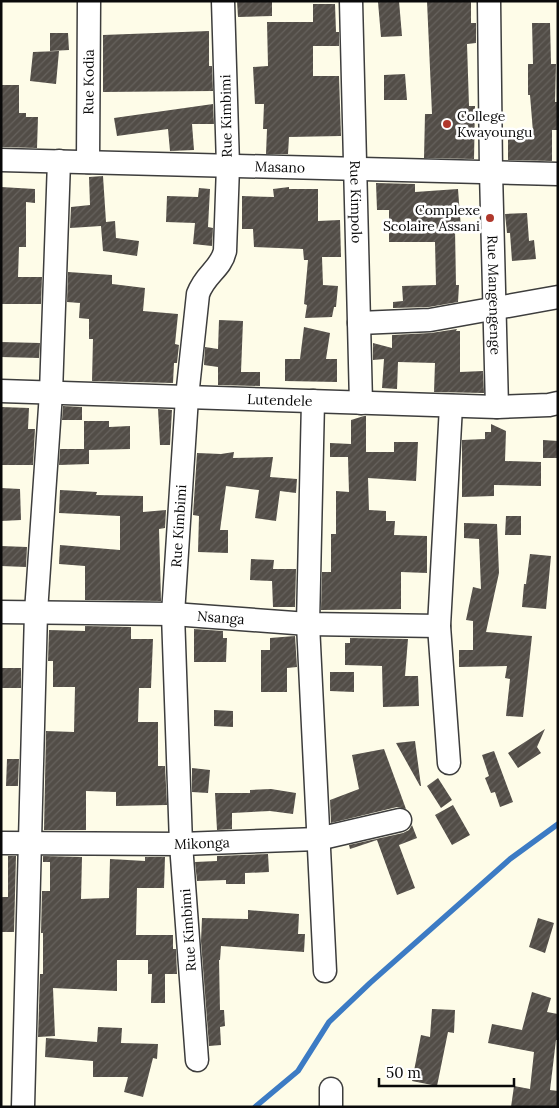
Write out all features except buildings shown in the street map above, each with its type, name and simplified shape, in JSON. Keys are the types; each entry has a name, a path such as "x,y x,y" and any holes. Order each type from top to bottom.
{"street":[{"name":"Rue Kodia","path":"88,162 89,1"},
{"name":"Rue Kimbimi","path":"197,1060 182,844 173,614 187,397 198,294 203,280 221,263 226,251 228,166 223,1"},
{"name":"Rue Kimpolo","path":"351,1 361,403"},
{"name":"Rue Mangengenge","path":"489,1 497,407"},
{"name":"Masano","path":"1,160 558,174"},
{"path":"23,1107 36,612 51,392 58,161"},
{"path":"359,323 430,320 558,297"},
{"name":"Lutendele","path":"1,391 497,407 558,403"},
{"path":"313,401 308,624 325,971"},
{"path":"449,763 439,626 451,406"},
{"name":"Nsanga","path":"1,612 173,614 308,624 439,626"},
{"name":"Mikonga","path":"1,843 182,844 318,839 400,820"}],"waterway":[{"path":"255,1107 298,1071 329,1022 370,983 510,859 558,824"}],"place":[{"name":"College Kwayoungu","path":"447,124"},
{"name":"Complexe Scolaire Assani","path":"490,218"}]}
